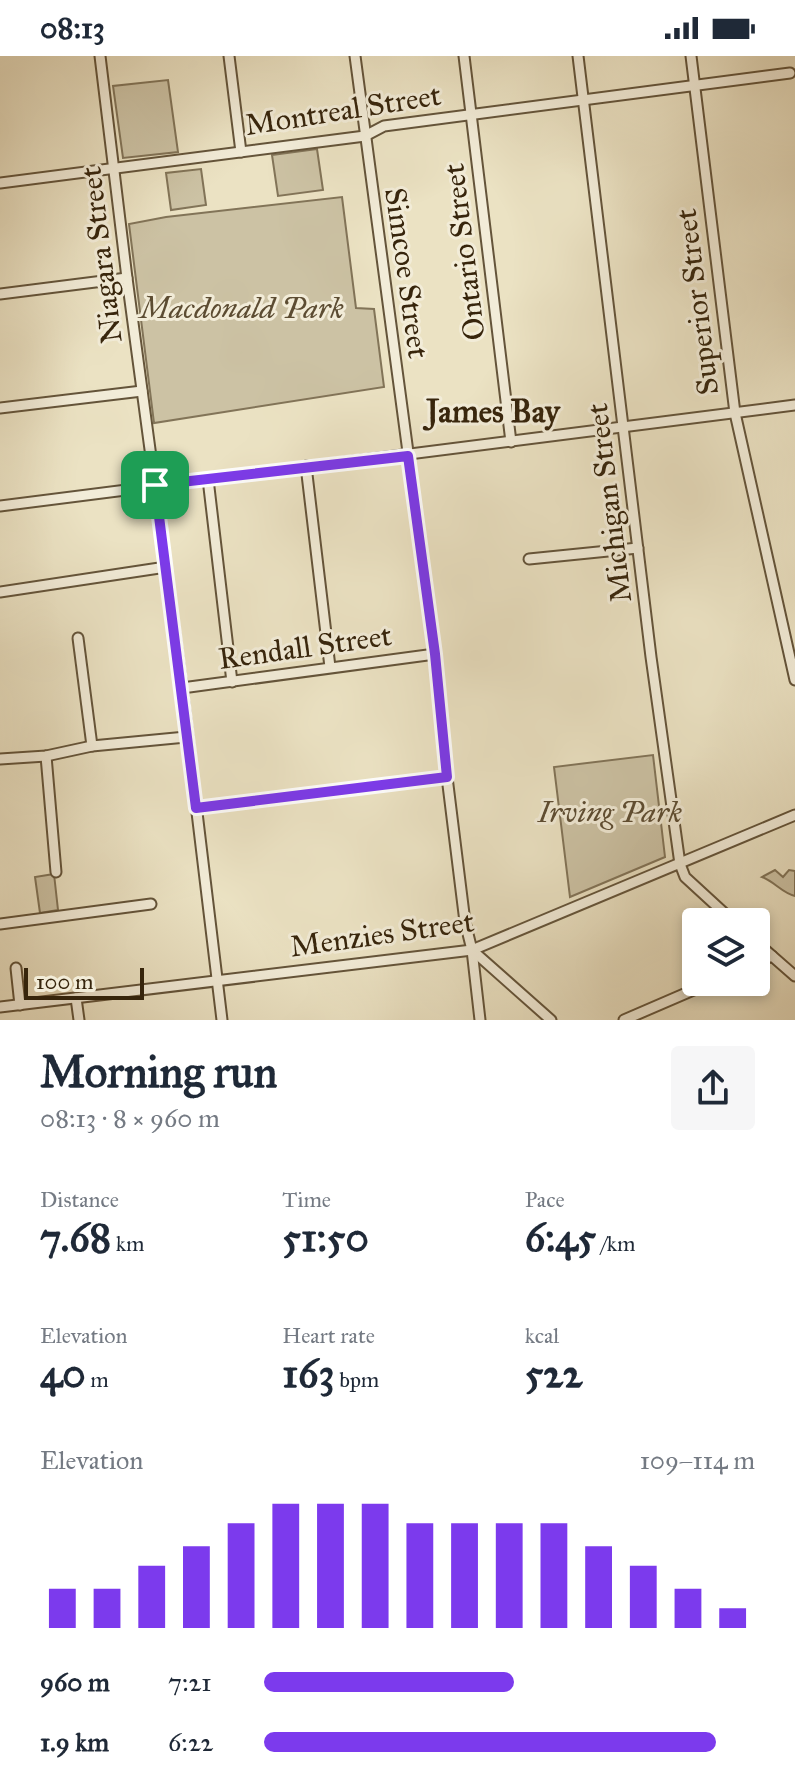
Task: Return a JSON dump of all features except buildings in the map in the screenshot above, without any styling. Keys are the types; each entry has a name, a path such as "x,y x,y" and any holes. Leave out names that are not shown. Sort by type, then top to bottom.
{"street":[{"name":"Niagara Street","path":"100,56 222,1020"},
{"path":"229,56 241,152"},
{"name":"Simcoe Street","path":"355,56 435,654 447,777 480,1020"},
{"name":"Ontario Street","path":"464,56 511,442"},
{"name":"Michigan Street","path":"578,56 680,864"},
{"name":"Superior Street","path":"691,56 735,413 795,680"},
{"name":"Montreal Street","path":"0,183 365,136 384,126 790,73"},
{"path":"0,294 127,278"},
{"path":"0,408 142,391"},
{"path":"0,506 795,405"},
{"path":"306,466 330,667"},
{"path":"208,479 232,682"},
{"path":"529,559 638,548"},
{"path":"0,592 166,567"},
{"path":"78,638 92,746"},
{"name":"Rendall Street","path":"182,688 435,654"},
{"path":"0,759 46,756 92,746 186,737"},
{"path":"46,756 56,872"},
{"path":"196,808 447,777"},
{"name":"Menzies Street","path":"0,1007 472,950 795,815"},
{"path":"680,864 685,877 719,908"},
{"path":"0,924 151,904"},
{"path":"472,950 551,1020"},
{"path":"772,956 795,976"},
{"path":"16,968 20,1005"},
{"path":"624,1020 682,995"},
{"path":"76,998 79,1020"}],"green space":[{"path":"168,80 178,152 123,158 113,86"},
{"path":"317,149 323,190 278,196 272,155"},
{"path":"201,169 206,205 171,210 166,173"},
{"name":"Macdonald Park","path":"342,197 356,308 374,309 384,387 154,423 129,224"},
{"name":"Irving Park","path":"653,755 665,857 570,897 554,767"},
{"path":"775,870 783,877 789,870 795,871 795,896 762,877"},
{"path":"54,874 58,910 40,913 35,877"}],"district":[{"name":"James Bay","path":"493,411"}],"route":[{"path":"408,456 435,654 447,777 196,808 155,485 408,456"}]}
